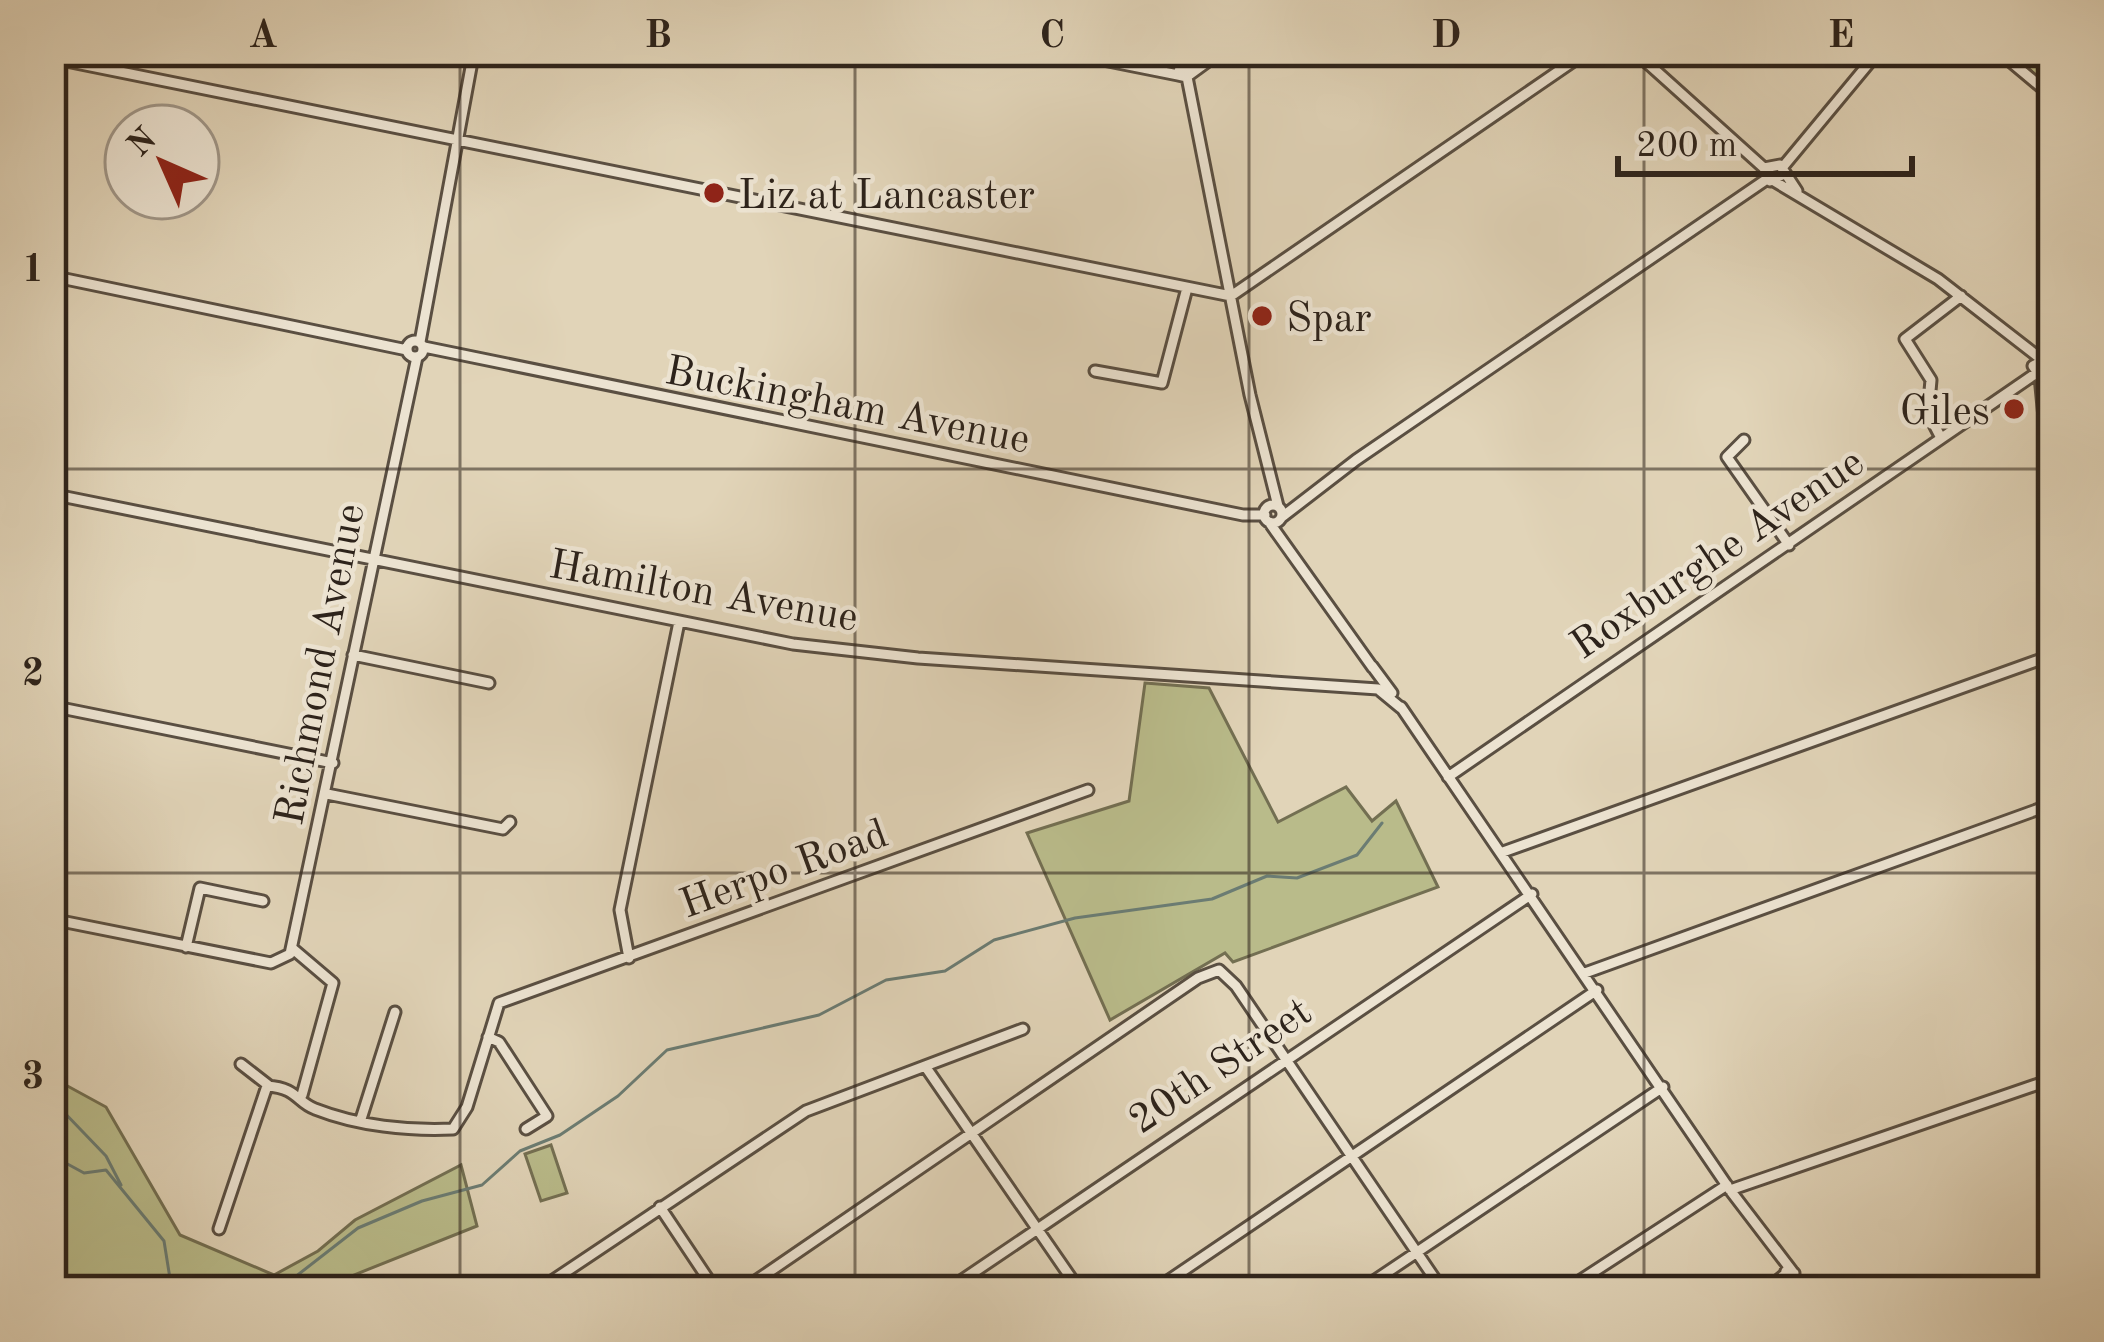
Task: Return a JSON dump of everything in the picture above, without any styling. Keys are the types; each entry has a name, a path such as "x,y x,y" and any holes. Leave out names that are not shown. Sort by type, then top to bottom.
{"street":[{"name":"Richmond Avenue","path":"290,953 327,794 474,51"},
{"path":"1058,51 1163,71 1182,69 1222,51"},
{"path":"51,58 1231,296 1588,51"},
{"path":"1634,51 1796,191 1961,296 2045,368 2053,511"},
{"path":"1273,513 1298,502 1772,171 1795,151 1879,51"},
{"path":"1998,51 2053,97"},
{"path":"1182,69 1273,513 1284,539 1801,1291"},
{"name":"Buckingham Avenue","path":"51,276 1240,514 1273,513"},
{"path":"1095,371 1162,382 1187,288"},
{"path":"1941,437 1928,413 1931,380 1905,339 1961,296"},
{"name":"Roxburghe Avenue","path":"1448,777 2045,368"},
{"path":"1744,440 1727,458 1789,545"},
{"name":"Hamilton Avenue","path":"51,494 680,622 883,655 1354,689 1382,686"},
{"path":"629,958 620,928 622,899 680,622"},
{"path":"353,655 489,683"},
{"path":"1503,852 2053,655"},
{"path":"51,706 333,763"},
{"name":"Herpo Road","path":"488,1037 500,1003 1088,790"},
{"path":"327,794 503,829 510,822"},
{"path":"1585,973 2053,804"},
{"path":"186,947 200,888 263,901"},
{"name":"20th Street","path":"946,1291 1532,894"},
{"path":"51,919 271,963 290,953 333,983 302,1095"},
{"path":"741,1291 1207,972 1224,971 1442,1291"},
{"path":"1153,1291 1598,990"},
{"path":"361,1119 395,1012"},
{"path":"537,1291 806,1111 1023,1029"},
{"path":"241,1064 268,1085 302,1095 313,1109 410,1133 453,1130 467,1107 488,1037 500,1042 546,1115 544,1122 526,1129"},
{"path":"925,1066 1080,1291"},
{"path":"1564,1291 1729,1188 2053,1079"},
{"path":"220,1229 268,1085"},
{"path":"1359,1291 1663,1087"},
{"path":"660,1207 716,1291"},
{"path":"1767,1291 1788,1276"}],"green space":[{"path":"2008,51 2053,51 2053,90"},
{"path":"1145,683 1209,688 1278,822 1346,787 1372,821 1396,801 1438,887 1233,962 1225,953 1110,1020 1027,833 1129,801"},
{"path":"51,1077 106,1107 180,1235 274,1275 318,1251 355,1220 461,1165 477,1226 354,1275 351,1291 51,1291"},
{"path":"551,1145 567,1193 541,1201 525,1154"}],"waterway":[{"path":"277,1291 358,1228 422,1201 482,1185 520,1151 560,1135 618,1096 667,1050 819,1015 886,980 945,971 994,940 1075,918 1212,899 1267,876 1297,878 1357,855 1382,823"},
{"path":"51,1083 63,1099 51,1116"},
{"path":"58,1106 106,1156 121,1185"},
{"path":"51,1155 84,1173 106,1170 164,1241 172,1291"}],"place":[{"name":"Liz at Lancaster","path":"714,193"},
{"name":"Spar","path":"1262,316"},
{"name":"Giles","path":"2014,409"}]}
